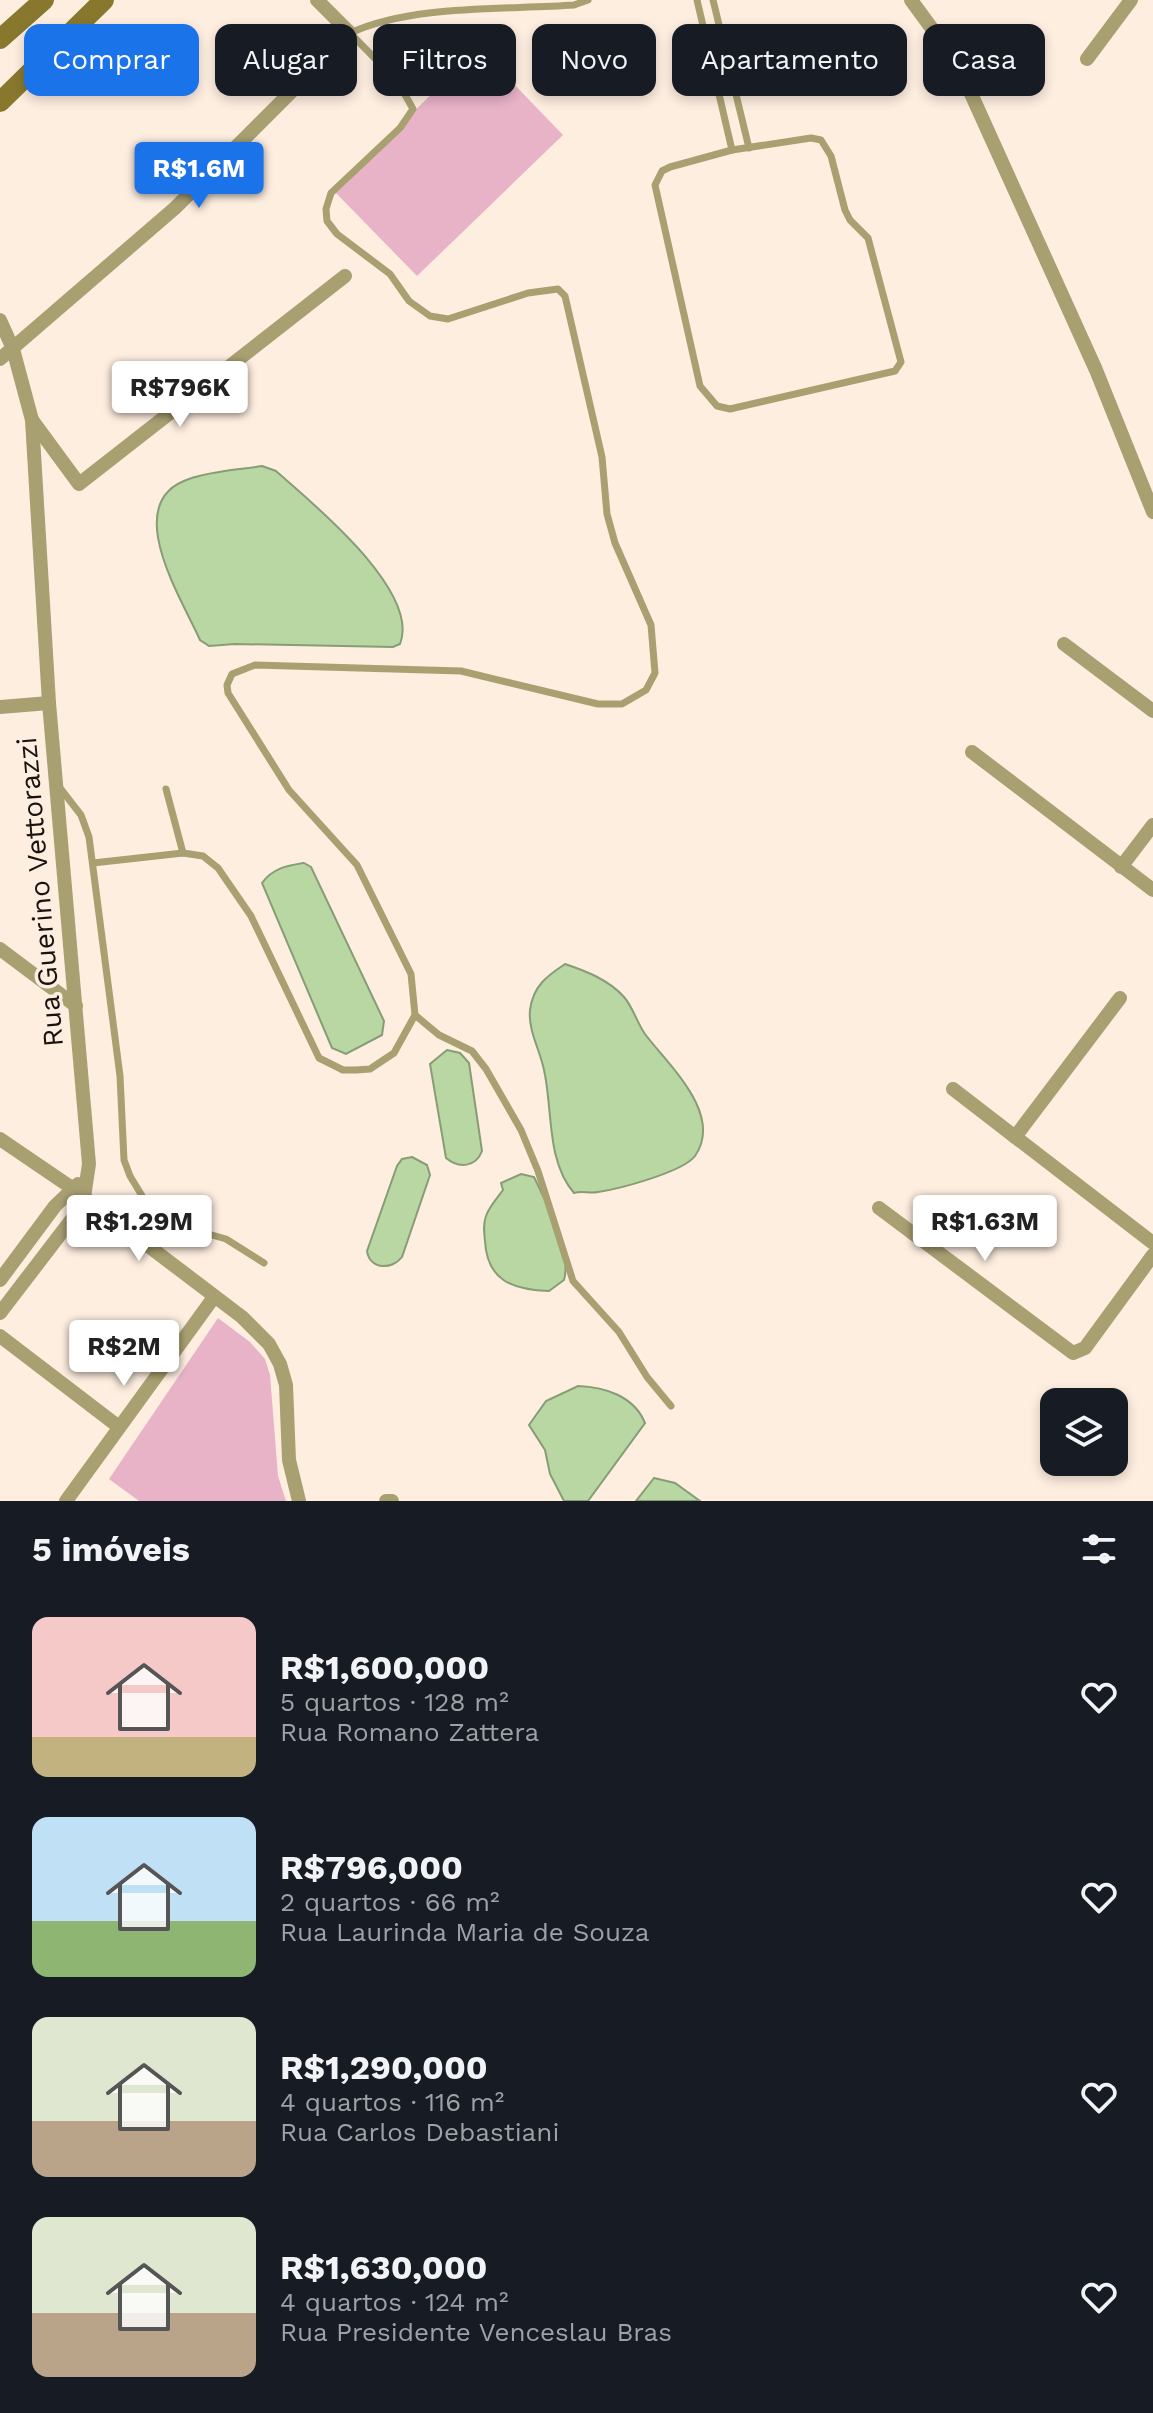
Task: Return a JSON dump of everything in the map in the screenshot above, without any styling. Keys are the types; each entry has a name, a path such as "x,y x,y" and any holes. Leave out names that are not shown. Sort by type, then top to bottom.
{"street":[{"path":"0,39 44,0"},
{"path":"0,102 104,0"},
{"path":"317,0 341,24"},
{"path":"911,0 944,45 968,87 1096,370 1153,512"},
{"path":"1087,59 1131,0"},
{"path":"0,359 175,208 287,96"},
{"path":"32,420 79,484 345,276"},
{"name":"Rua Guerino Vettorazzi","path":"0,320 13,349 32,420 49,703 89,1164 78,1192"},
{"path":"1064,644 1153,711"},
{"path":"0,707 49,703"},
{"path":"972,752 1153,890"},
{"path":"1121,867 1153,825"},
{"path":"0,949 76,1006"},
{"path":"1015,1137 1120,998"},
{"path":"953,1089 1153,1243"},
{"path":"0,1139 78,1192 242,1317 269,1344 280,1364 286,1385 289,1460 299,1501"},
{"path":"0,1280 55,1206 78,1192"},
{"path":"0,1313 72,1219 78,1192"},
{"path":"879,1208 1073,1353 1079,1352 1153,1255"},
{"path":"66,1501 214,1297"},
{"path":"0,1336 119,1427"}],"lane":[{"path":"463,0 466,10"},
{"path":"357,30 366,25 466,10 574,5 588,0"},
{"path":"697,0 732,150"},
{"path":"713,0 749,148"},
{"path":"93,863 183,853 203,856 218,868 251,916 319,1058 343,1070 370,1069 394,1053 415,1015 411,974 371,889 342,846 312,819 289,790 228,693 229,678 238,670 255,665 461,671 598,704 622,704 646,690 655,673 651,625 615,543 607,514 602,457 565,296 558,289 538,291 448,319 430,316 409,301 390,274 337,234 327,221 326,209 331,193 400,128 413,109 398,82 357,40"},
{"path":"811,138 825,143 845,210 850,220 868,238 900,354 901,362 895,371 730,409 717,406 703,394 655,185 662,171 670,167 749,148 811,138"},
{"path":"58,786 81,815 93,863 120,1076 124,1160 130,1176 161,1227 169,1233 212,1235 226,1239 264,1263"},
{"path":"166,789 183,853"},
{"path":"415,1015 439,1035 472,1051 486,1069 521,1130 538,1171 573,1281 619,1332 647,1377 671,1406"}],"shaded area":[{"path":"516,86 563,135 417,276 333,190 430,96 516,96"},
{"path":"262,466 276,471 314,504 379,574 395,599 402,623 400,644 393,647 209,646 200,640 162,553 157,529 159,508 169,491 189,479"},
{"path":"304,863 311,867 384,1021 382,1035 346,1054 332,1048 262,883 275,871"},
{"path":"565,964 604,981 624,997 645,1034 690,1091 703,1124 702,1140 695,1156 678,1168 650,1179 595,1192 574,1193 565,1180 555,1150 547,1085 532,1033 530,1010 538,988"},
{"path":"447,1050 460,1053 469,1063 482,1151 476,1160 467,1165 456,1164 446,1158 430,1064"},
{"path":"412,1157 427,1165 430,1175 402,1257 387,1266 377,1265 367,1251 397,1166 402,1159"},
{"path":"521,1174 534,1177 561,1242 566,1269 564,1280 549,1291 524,1288 504,1280 496,1274 487,1254 484,1228 487,1213 503,1190 501,1183"},
{"path":"218,1318 250,1342 265,1359 270,1375 278,1476 286,1501 139,1501 109,1479"},
{"path":"578,1386 598,1388 618,1395 634,1406 645,1423 588,1501 564,1501 550,1474 545,1450 529,1425 546,1401"},
{"path":"654,1478 675,1483 700,1501 636,1501"}]}
